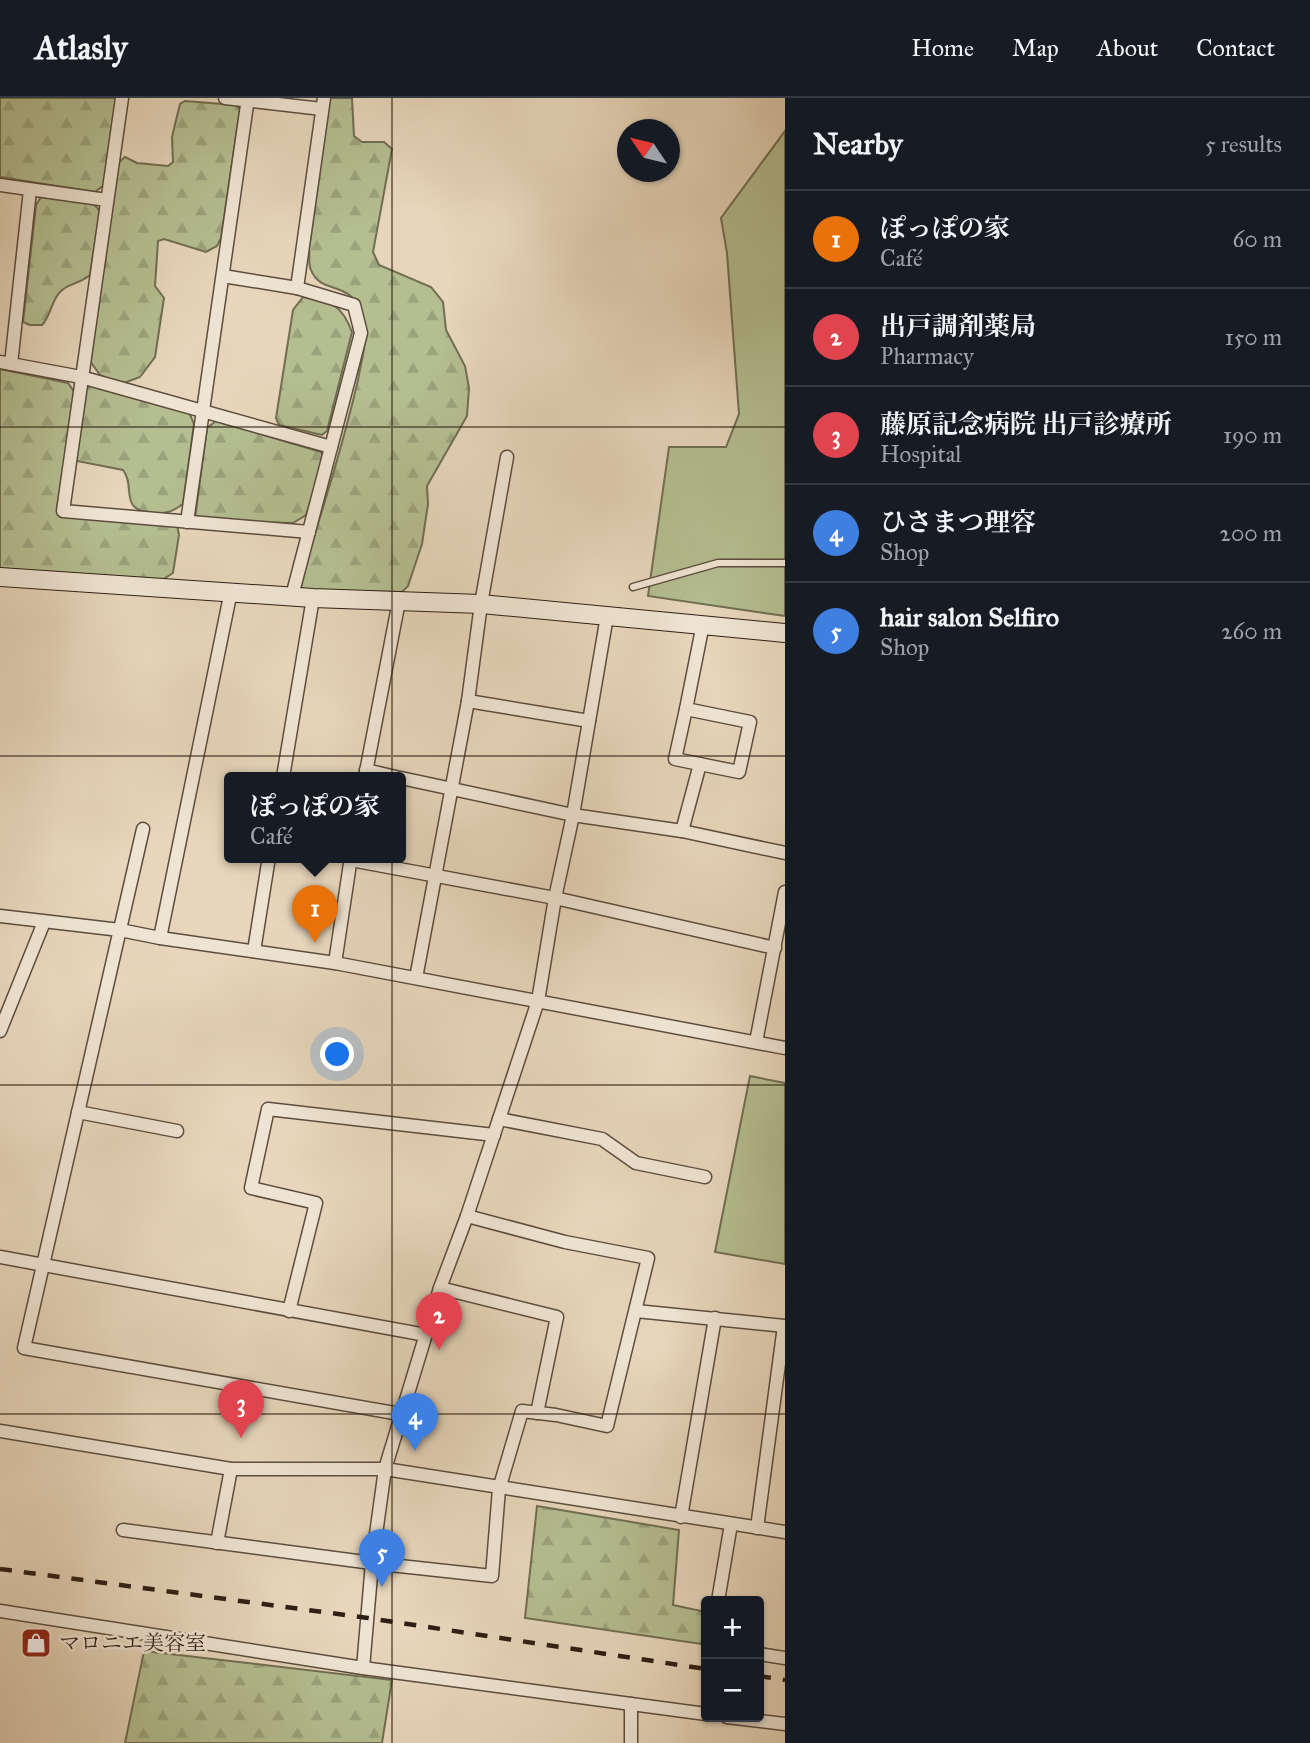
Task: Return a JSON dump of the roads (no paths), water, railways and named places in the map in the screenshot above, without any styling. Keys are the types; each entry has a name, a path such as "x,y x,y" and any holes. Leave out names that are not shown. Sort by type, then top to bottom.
{"street":[{"path":"122,98 63,512 309,532"},
{"path":"225,98 323,104 297,288"},
{"path":"187,522 248,99"},
{"path":"0,186 107,200"},
{"path":"30,190 5,363 81,377 331,447"},
{"path":"223,276 297,288 354,305 361,333 292,596"},
{"path":"416,978 468,701 481,604 507,457"},
{"path":"0,577 313,598 481,604 785,633"},
{"path":"160,938 231,591"},
{"path":"284,772 313,598"},
{"path":"365,772 399,601"},
{"path":"363,1668 372,1563 385,1469 440,1288 467,1216 538,1001 607,616"},
{"path":"686,709 750,722 739,772 676,759 686,709 703,624"},
{"path":"468,701 589,720"},
{"path":"682,831 700,764"},
{"path":"406,779 573,815 682,831 785,853"},
{"path":"143,829 24,1348 400,1414"},
{"path":"254,951 268,863"},
{"path":"335,963 350,863"},
{"path":"373,863 433,877 555,898 775,948"},
{"path":"756,1041 785,892"},
{"path":"0,916 120,930 335,963 785,1048"},
{"path":"0,1031 44,922"},
{"path":"289,1311 316,1203 251,1188 268,1109 494,1135"},
{"path":"78,1112 177,1130"},
{"path":"499,1119 602,1139 636,1163 705,1177"},
{"path":"123,1530 492,1576 499,1489 522,1412 607,1426 648,1258 565,1242 467,1216"},
{"path":"0,1257 426,1335"},
{"path":"440,1288 557,1317 537,1413"},
{"path":"636,1311 785,1326 757,1528"},
{"path":"681,1517 715,1318"},
{"path":"0,1431 231,1469 385,1469 785,1532"},
{"path":"217,1543 231,1469"},
{"path":"719,1596 732,1524"},
{"path":"0,1611 363,1668 701,1713"},
{"path":"764,1655 785,1658"},
{"path":"631,1704 631,1743"},
{"path":"764,1721 785,1724"}],"lane":[{"path":"633,587 718,563 785,563"}],"railway":[{"path":"0,1569 368,1618 701,1668"},
{"path":"764,1677 785,1680"}],"place":[{"name":"ぽっぽの家","path":"315,943"},
{"name":"出戸調剤薬局","path":"439,1350"},
{"name":"藤原記念病院 出戸診療所","path":"241,1438"},
{"name":"ひさまつ理容","path":"415,1451"},
{"name":"hair salon Selfiro","path":"382,1587"},
{"name":"マロニエ美容室","path":"36,1643"}]}
